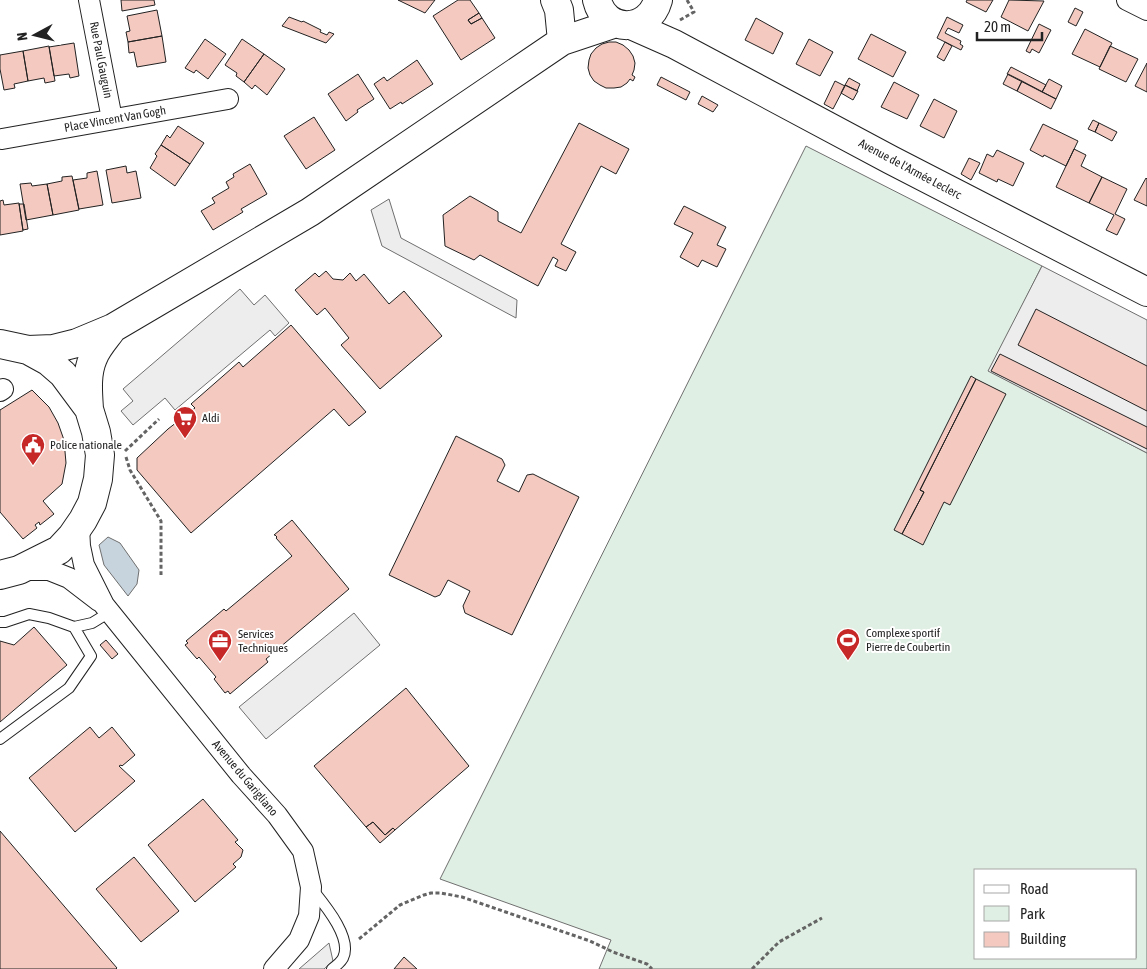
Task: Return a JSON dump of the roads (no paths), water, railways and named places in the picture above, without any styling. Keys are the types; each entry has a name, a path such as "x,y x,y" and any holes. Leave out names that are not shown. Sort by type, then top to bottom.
{"main road":[{"path":"556,0 559,10 562,41"},
{"name":"Avenue de l'Armée Leclerc","path":"568,0 608,12 674,44 1147,292"},
{"path":"0,344 28,350 53,349 77,343 113,328 310,212 562,41 608,12 638,24 650,16 656,5"},
{"path":"656,5 674,44"},
{"path":"10,572 59,550 79,526 92,503 98,479 100,455 89,409 88,385 92,359 113,328"},
{"path":"28,350 48,361 63,374 89,409"}],"street":[{"name":"Rue Paul Gauguin","path":"89,0 112,119"},
{"path":"1127,0 1147,10"},
{"name":"Place Vincent Van Gogh","path":"1,139 228,99"},
{"name":"Avenue du Garigliano","path":"79,526 80,546 84,565 107,609 241,775 277,815 302,852 310,887 309,916 299,940 274,969"},
{"name":"Avenue du Garigliano","path":"10,572 49,570 69,578 107,609"}],"lane":[{"path":"0,622 29,614 49,618 74,627 92,623 107,609"},
{"path":"0,739 70,688 90,656 74,627"},
{"path":"310,887 330,913 345,941 342,959 332,969"}],"place":[{"name":"Aldi","path":"185,439"},
{"name":"Police nationale","path":"33,466"},
{"name":"Complexe sportif Pierre de Coubertin","path":"848,661"},
{"name":"Services Techniques","path":"220,662"}]}
